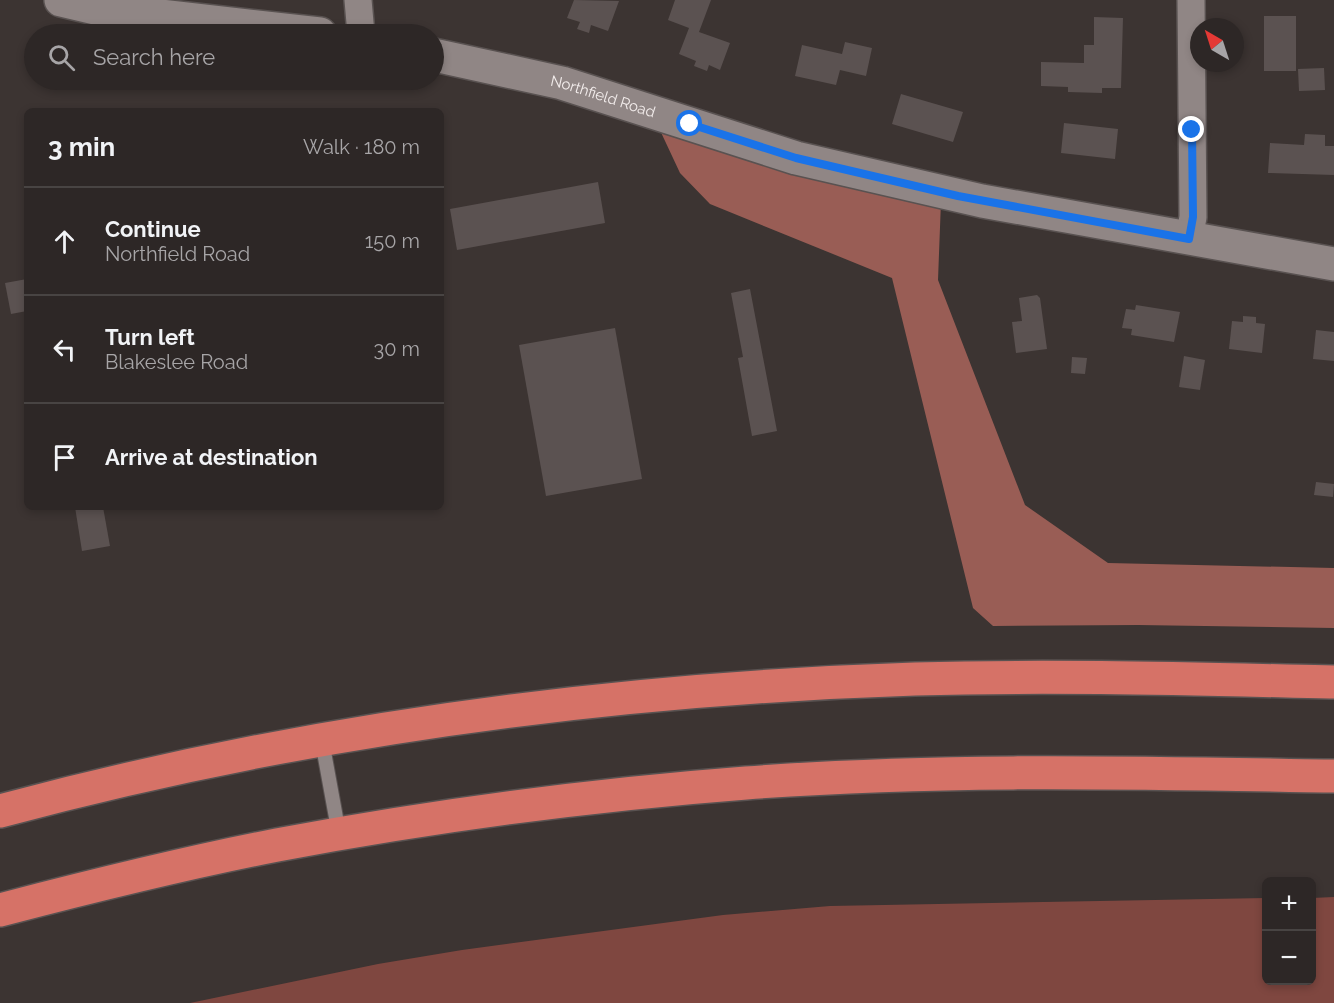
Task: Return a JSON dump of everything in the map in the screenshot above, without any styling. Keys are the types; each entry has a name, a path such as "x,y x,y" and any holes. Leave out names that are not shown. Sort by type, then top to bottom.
{"highway":[{"path":"0,811 135,778 322,741 534,709 655,695 814,684 1004,677 1334,682"},
{"path":"0,910 181,866 339,834 471,813 588,798 799,780 1016,772 1334,776"}],"street":[{"path":"61,0 99,9 232,24"},
{"path":"358,0 360,24"},
{"path":"1189,239 1193,217 1191,0"},
{"name":"Northfield Road","path":"444,57 562,83 796,158 982,201 1334,264"}],"lane":[{"path":"322,741 339,834"}],"shaded area":[{"path":"658,126 941,201 938,280 1025,505 1108,563 1334,568 1334,628 1138,625 993,626 973,608 892,278 710,204 680,173"},
{"path":"1334,897 1334,1003 190,1003 378,964 462,950 723,915 830,906 1262,898 1262,985 1316,985 1316,898"}],"building":[{"path":"574,0 619,1 608,31 591,25 589,33 577,29 580,22 567,18"},
{"path":"675,0 711,0 699,32 730,43 720,70 709,65 707,71 694,66 696,61 679,54 689,28 668,20"},
{"path":"1264,16 1296,16 1296,71 1264,71"},
{"path":"1094,17 1123,18 1121,88 1102,88 1102,93 1068,92 1068,87 1041,86 1041,62 1084,63 1084,45 1094,45"},
{"path":"845,42 872,48 866,76 840,70 836,85 795,76 802,45 842,54"},
{"path":"1324,68 1325,90 1299,91 1298,69"},
{"path":"901,94 963,112 953,142 892,124"},
{"path":"1064,123 1118,129 1115,159 1061,153"},
{"path":"1305,134 1325,135 1325,146 1334,146 1334,175 1268,173 1270,143 1304,145"},
{"path":"598,182 605,223 457,250 450,209"},
{"path":"24,280 24,312 11,314 5,283"},
{"path":"750,289 777,431 752,436 738,358 743,357 731,293"},
{"path":"1037,295 1040,298 1047,349 1016,353 1012,322 1022,321 1019,298"},
{"path":"1136,305 1180,312 1174,342 1131,335 1132,329 1122,328 1126,309 1135,310"},
{"path":"1243,316 1256,317 1256,323 1265,324 1262,353 1229,349 1232,321 1243,322"},
{"path":"615,328 642,479 546,496 519,345"},
{"path":"1316,330 1334,332 1334,361 1313,359"},
{"path":"1184,356 1205,360 1200,390 1179,387"},
{"path":"1072,357 1087,358 1085,374 1071,373"},
{"path":"1316,482 1334,484 1333,497 1314,495"},
{"path":"75,510 104,510 110,546 82,551"}],"route":[{"path":"690,124 796,158 958,196 1189,239 1193,217 1192,130"}]}
